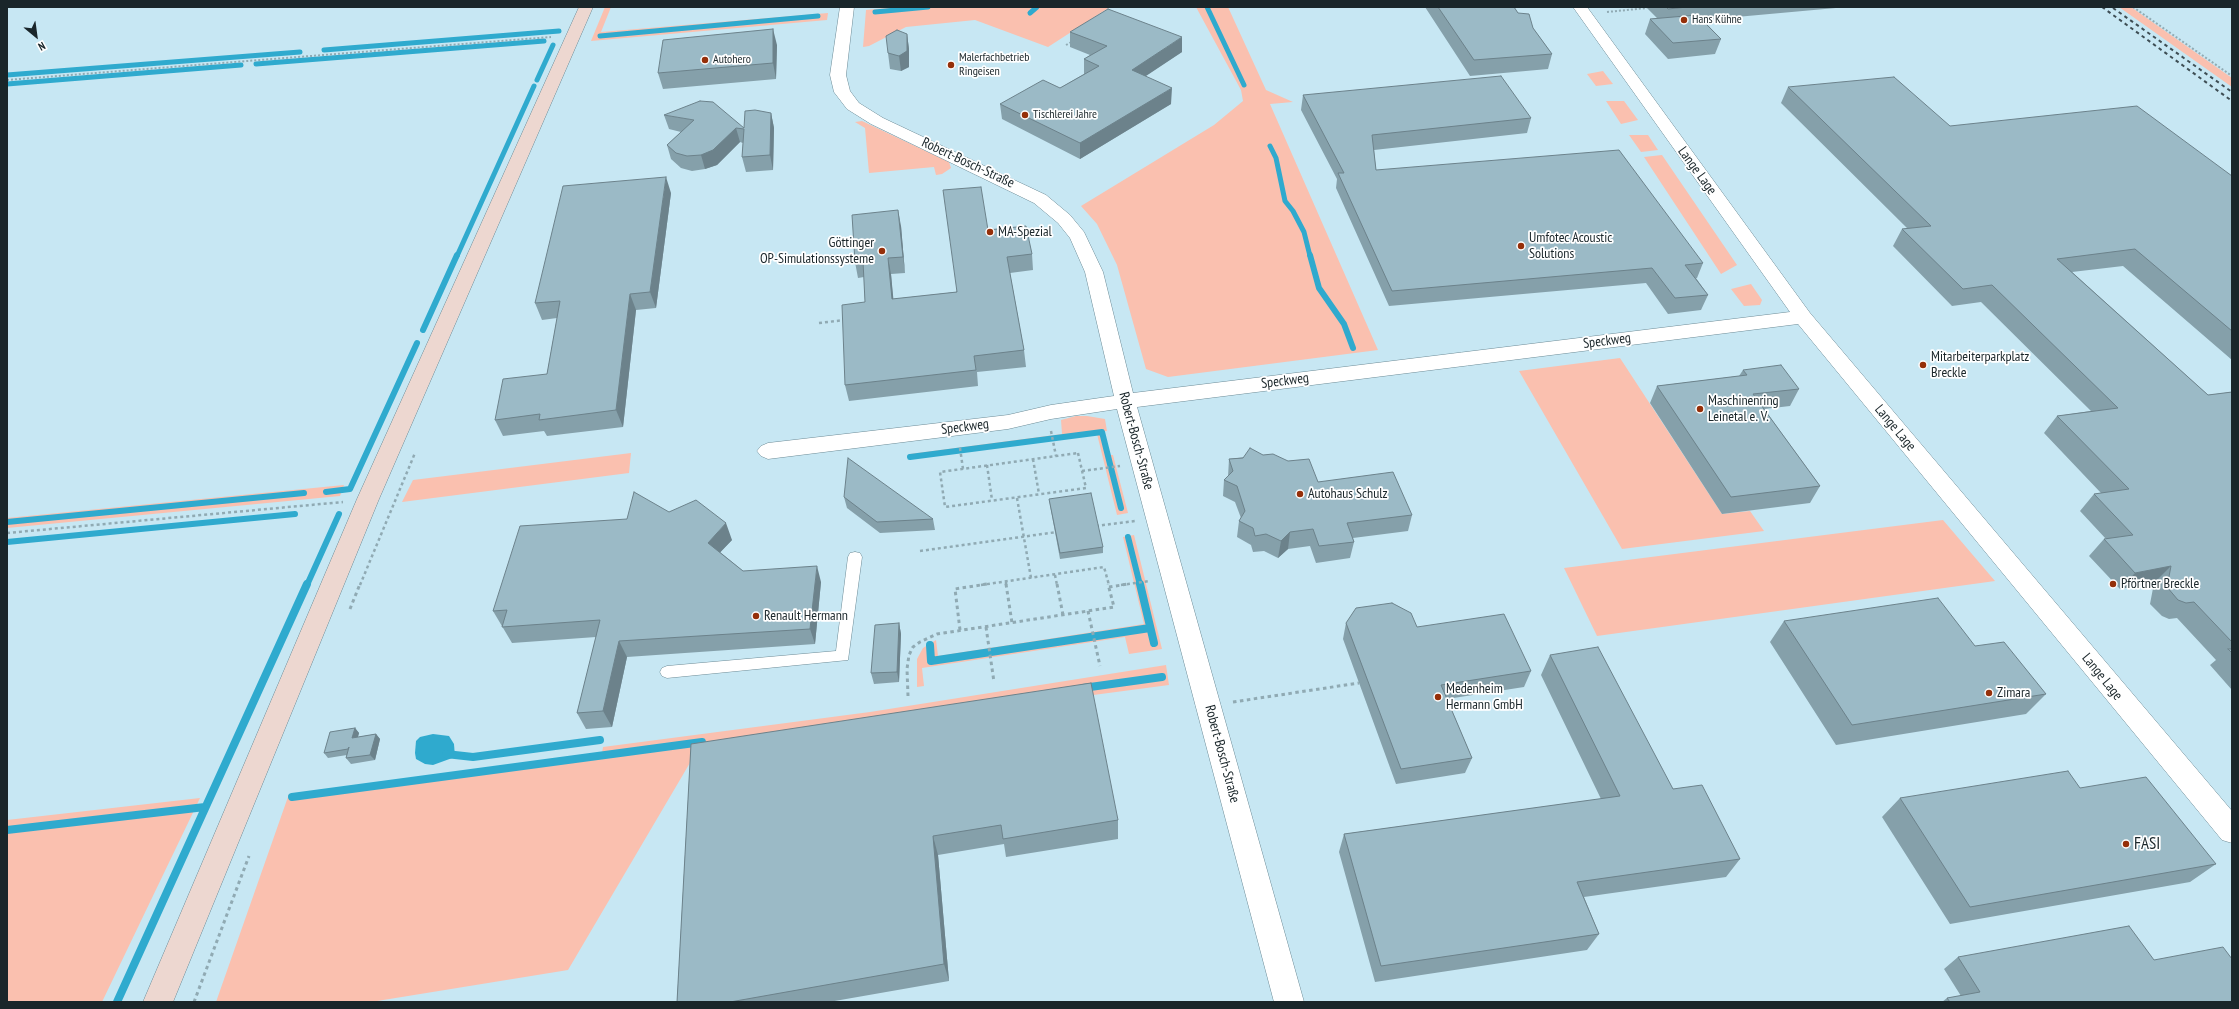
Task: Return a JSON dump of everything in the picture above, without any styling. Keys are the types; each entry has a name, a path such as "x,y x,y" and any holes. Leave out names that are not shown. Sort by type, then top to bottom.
{"main road":[{"path":"158,1002 368,499 586,7"}],"street":[{"name":"Robert-Bosch-Straße","path":"847,7 838,75 842,92 853,106 878,121 1022,189 1054,210 1078,236 1094,272 1125,401 1290,1002"},
{"name":"Lange Lage","path":"1582,10 1803,317 2232,832"},
{"name":"Speckweg","path":"768,451 1008,422 1051,412 1125,401 1803,317"}],"lane":[{"path":"667,672 842,656 855,557"}],"path":[{"path":"2133,7 2232,76"},
{"path":"1582,10 1647,8"},
{"path":"7,80 574,36"},
{"path":"1066,45 1078,38"},
{"path":"819,323 850,320"},
{"path":"1052,436 1056,456"},
{"path":"960,448 963,468"},
{"path":"348,612 415,452"},
{"path":"1078,453 1086,488 945,507 940,472 1056,456 1078,453"},
{"path":"1033,459 1039,494"},
{"path":"987,465 992,501"},
{"path":"1082,471 1116,466"},
{"path":"1017,498 1031,578"},
{"path":"7,534 368,499"},
{"path":"1094,526 1157,518"},
{"path":"920,551 1063,531"},
{"path":"908,696 907,669 909,655 913,647 928,637 960,630 1114,608 1104,567 955,589 960,630"},
{"path":"1055,575 1062,615"},
{"path":"1006,582 1012,623"},
{"path":"1109,587 1145,582"},
{"path":"1088,611 1100,666"},
{"path":"986,627 994,682"},
{"path":"1208,705 1359,682"},
{"path":"194,1002 250,854"}],"shaded area":[{"path":"605,7 611,7 601,32 828,13 827,20 591,41"},
{"path":"897,7 1110,7 1048,47 975,20 906,27 869,46 863,47 866,10"},
{"path":"1196,7 1228,7 1266,90 1293,102 1270,104 1378,350 1168,377 1146,369 1117,265 1097,224 1081,206 1214,125 1243,101 1241,90"},
{"path":"2119,7 2131,7 2232,78 2232,87"},
{"path":"1603,71 1613,84 1596,86 1587,74"},
{"path":"1606,101 1624,101 1638,120 1621,124"},
{"path":"862,121 949,162 951,168 942,174 936,175 934,167 869,173 865,128 855,122"},
{"path":"1629,135 1648,135 1658,150 1641,152"},
{"path":"1662,155 1737,265 1721,274 1644,157"},
{"path":"1751,284 1762,300 1760,305 1744,306 1731,289"},
{"path":"1620,358 1722,514 1750,511 1764,531 1622,549 1519,371"},
{"path":"1076,416 1105,419 1107,431 1101,432 1106,455 1113,455 1128,513 1117,515 1097,434 910,459 910,454 1062,434 1061,420"},
{"path":"631,453 629,473 402,502 413,480"},
{"path":"344,485 340,496 7,528 7,518"},
{"path":"1943,520 1995,581 1597,636 1564,568"},
{"path":"1134,535 1162,649 1129,654 1125,637 922,668 924,686 917,687 917,659 923,648 936,640 938,656 1144,624 1123,537"},
{"path":"1166,665 1169,685 942,715 694,756 568,970 371,1002 216,1002 289,794 602,753 603,747 870,712"},
{"path":"200,798 102,1002 7,1002 7,820"}],"water":[{"path":"433,734 449,736 454,744 455,757 433,765 425,764 416,759 416,741 420,737"}],"building":[{"path":"1438,7 1514,7 1518,13 1529,14 1533,28 1552,54 1474,60"},
{"path":"1666,7 1687,7 1668,9"},
{"path":"1108,9 1182,37 1132,70 1172,88 1080,143 1000,104 1043,80 1060,88 1099,66 1084,59 1107,46 1070,32"},
{"path":"1697,15 1721,39 1673,43 1650,19"},
{"path":"773,29 773,63 658,73 663,40"},
{"path":"897,30 907,34 907,51 899,56 888,53 886,36"},
{"path":"1501,76 1531,118 1372,135 1376,170 1619,150 1703,263 1685,265 1708,295 1675,298 1652,268 1392,291 1338,173 1344,173 1303,95"},
{"path":"1894,77 1950,126 2137,106 2232,176 2232,331 2135,249 2057,259 2208,395 2232,392 2232,642 2194,602 2186,603 2178,600 2167,587 2171,566 2135,573 2104,539 2133,535 2094,494 2129,489 2057,416 2118,408 1992,285 1963,289 1902,229 1931,226 1788,87"},
{"path":"700,101 713,102 744,128 745,111 755,110 771,113 770,155 742,157 744,129 736,128 713,150 701,155 687,156 676,153 667,145 694,120 664,115"},
{"path":"666,177 650,292 630,294 616,410 539,420 540,414 495,420 503,379 547,374 560,301 535,303 563,186"},
{"path":"981,187 988,230 1026,226 1032,254 1007,257 1024,350 974,356 976,370 845,385 842,305 865,302 863,261 855,262 852,215 898,210 903,257 888,258 892,299 957,292 943,190"},
{"path":"1781,365 1799,389 1753,394 1820,486 1731,497 1657,386 1747,375 1743,370"},
{"path":"1250,448 1263,455 1273,454 1288,461 1309,459 1318,482 1393,472 1412,515 1347,523 1354,542 1319,546 1313,529 1290,532 1281,541 1266,534 1255,536 1253,528 1239,521 1245,511 1237,486 1224,480 1233,471 1229,459 1243,458"},
{"path":"848,458 933,519 877,522 844,497"},
{"path":"634,492 669,512 696,500 726,523 708,543 743,571 817,566 810,629 619,641 603,711 577,713 600,620 502,627 507,610 493,611 520,526 627,519"},
{"path":"1091,493 1103,547 1060,553 1049,499"},
{"path":"1938,598 1975,646 2004,642 2046,694 1852,725 1784,621"},
{"path":"1392,603 1411,613 1417,627 1504,614 1531,671 1441,685 1472,758 1401,769 1346,623 1356,608"},
{"path":"899,623 897,672 871,673 875,625"},
{"path":"1598,647 1673,789 1702,785 1740,859 1577,882 1599,934 1381,966 1344,834 1620,796 1550,655"},
{"path":"1091,683 1118,820 1003,839 1001,825 933,836 944,964 730,1002 677,1002 691,744"},
{"path":"355,728 352,738 376,734 370,755 346,758 349,747 348,749 324,753 330,732"},
{"path":"2068,771 2080,788 2146,777 2216,864 1970,907 1900,798"},
{"path":"2129,926 2154,960 2223,947 2232,959 2232,1002 1950,1002 1947,998 1980,992 1958,957"}],"waterway":[{"path":"875,12 928,7"},
{"path":"1030,13 1037,7"},
{"path":"1207,7 1244,85"},
{"path":"600,36 818,16"},
{"path":"324,50 559,31"},
{"path":"256,64 544,41"},
{"path":"537,80 553,45"},
{"path":"7,75 300,52"},
{"path":"7,84 241,65"},
{"path":"457,256 534,86"},
{"path":"1270,146 1276,158 1285,201 1293,211 1304,232 1310,256"},
{"path":"423,330 457,255"},
{"path":"1310,255 1319,288 1344,324 1353,348"},
{"path":"326,492 350,489 417,343"},
{"path":"910,457 1102,432 1121,508"},
{"path":"7,522 304,493"},
{"path":"7,542 295,514"},
{"path":"307,585 339,514"},
{"path":"1128,537 1140,585"},
{"path":"117,1002 307,584"},
{"path":"1140,584 1154,643"},
{"path":"930,645 931,661 1150,628"},
{"path":"1083,688 1162,677"},
{"path":"446,754 473,757 600,740"},
{"path":"292,797 702,742"},
{"path":"7,830 205,807"}],"railway":[{"path":"2102,7 2232,101"},
{"path":"2113,8 2232,92"}],"place":[{"name":"Hans Kühne","path":"1684,20"},
{"name":"Autohero","path":"705,60"},
{"name":"Malerfachbetrieb Ringeisen","path":"951,65"},
{"name":"Tischlerei Jahre","path":"1025,115"},
{"name":"MA-Spezial","path":"990,232"},
{"name":"Umfotec Acoustic Solutions","path":"1521,246"},
{"name":"Göttinger OP-Simulationssysteme","path":"882,251"},
{"name":"Mitarbeiterparkplatz Breckle","path":"1923,365"},
{"name":"Maschinenring Leinetal e. V.","path":"1700,409"},
{"name":"Autohaus Schulz","path":"1300,494"},
{"name":"Pförtner Breckle","path":"2113,584"},
{"name":"Renault Hermann","path":"756,616"},
{"name":"Zimara","path":"1989,693"},
{"name":"Medenheim Hermann GmbH","path":"1438,697"},
{"name":"FASI","path":"2126,844"}]}
